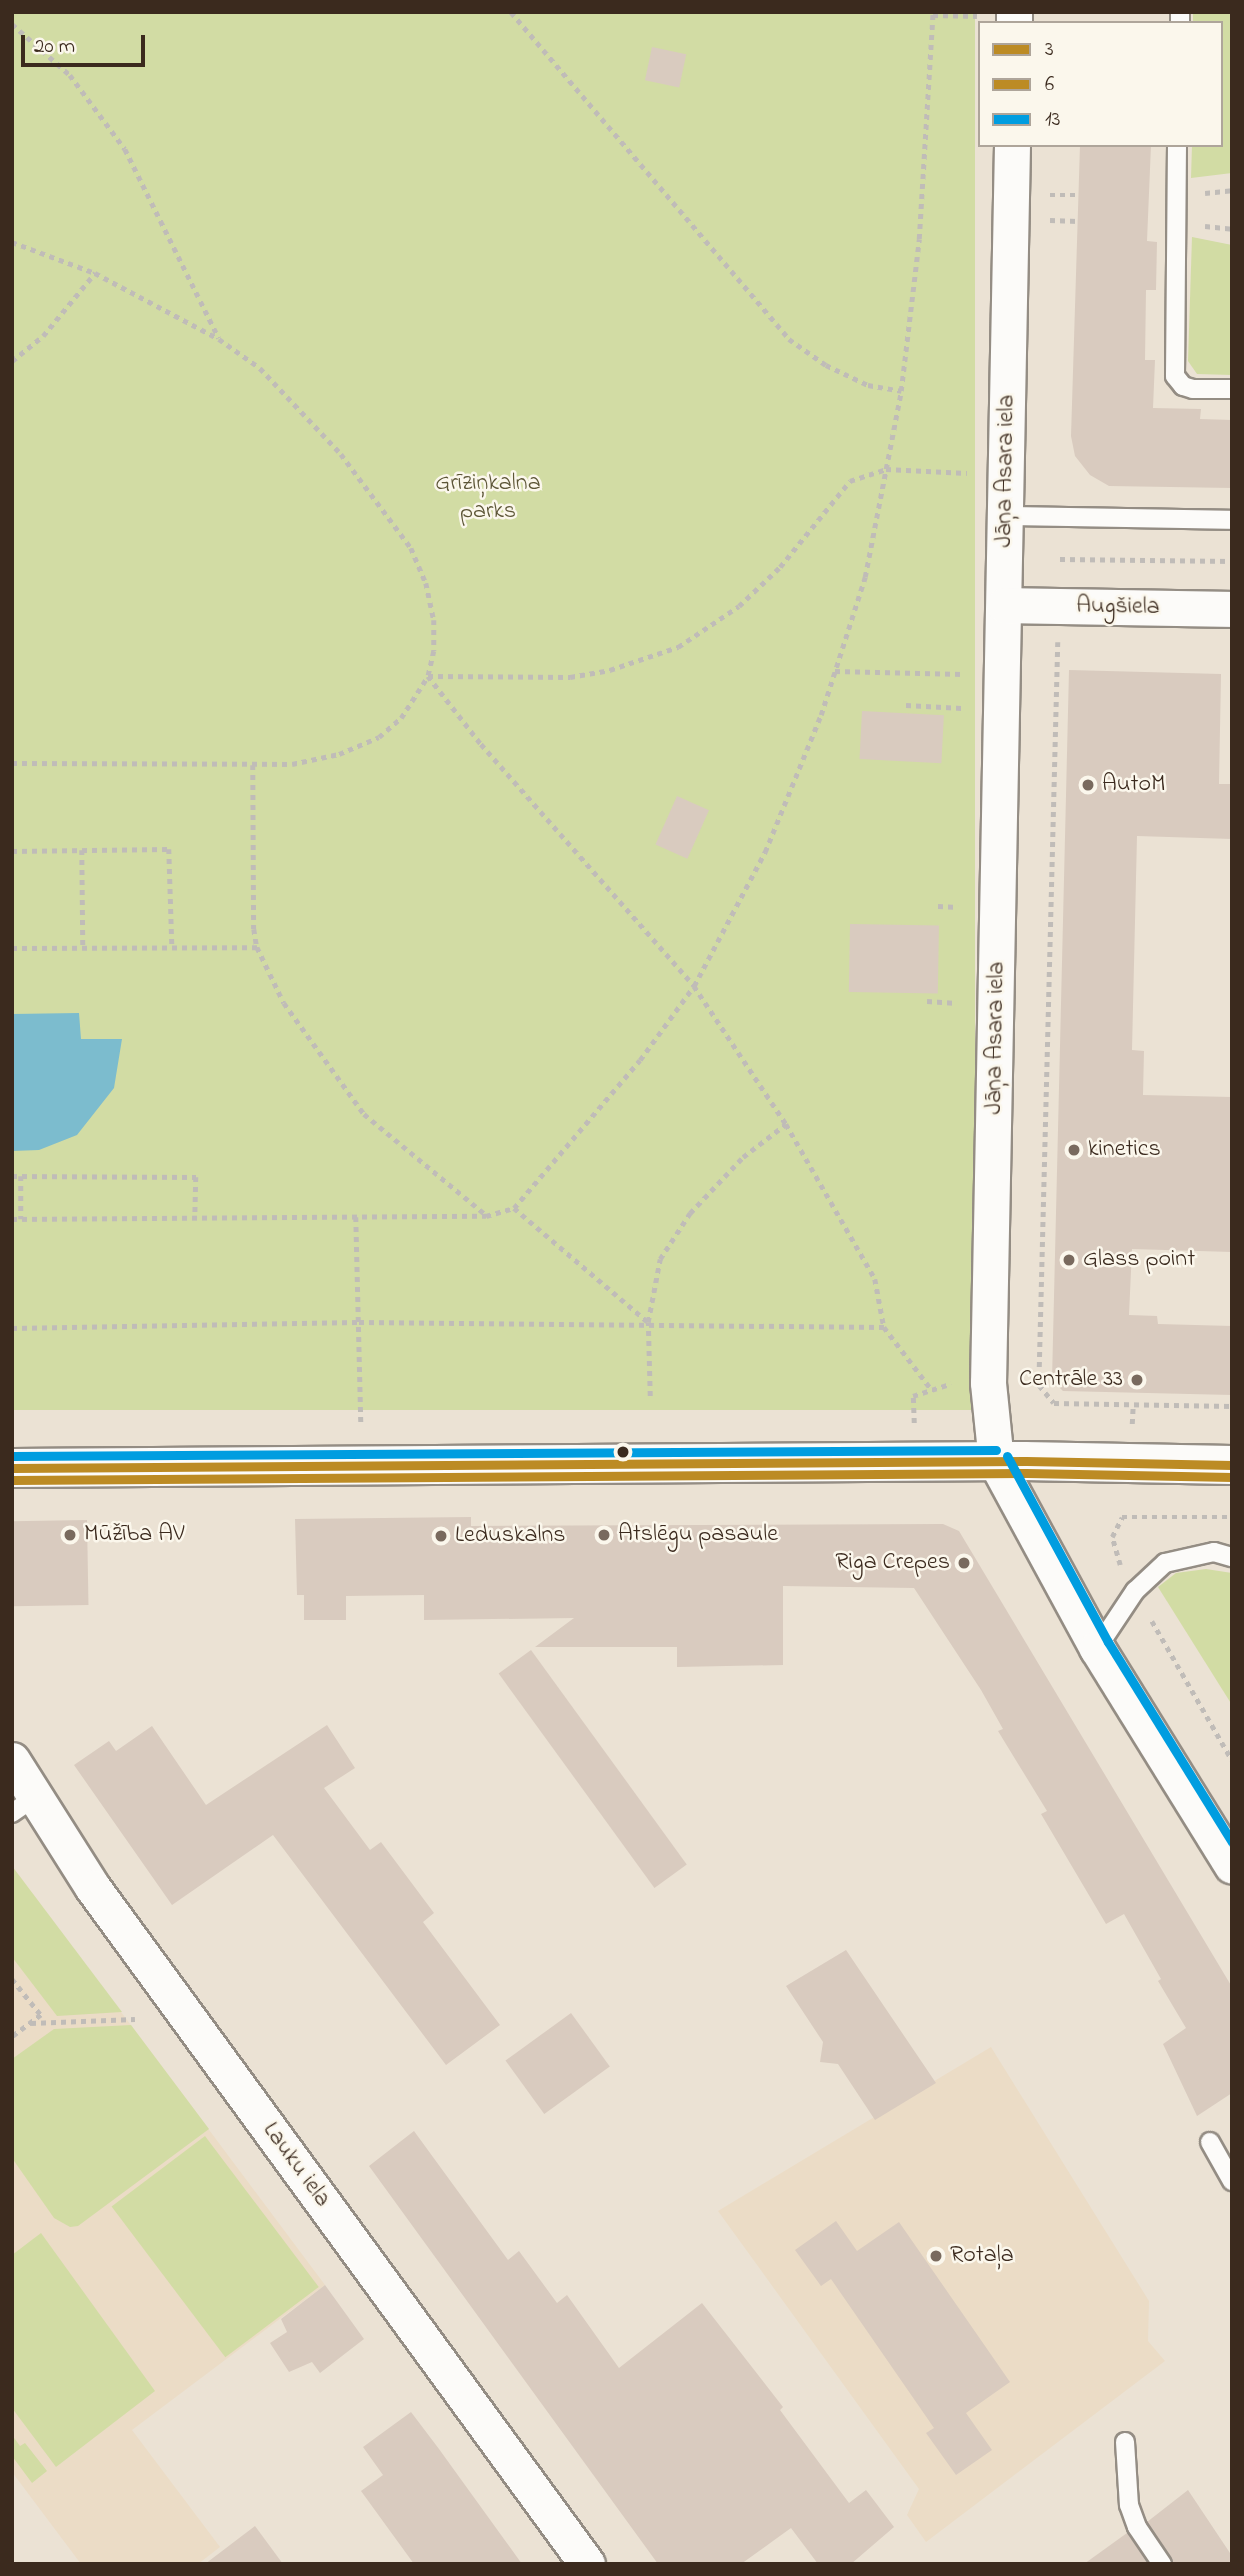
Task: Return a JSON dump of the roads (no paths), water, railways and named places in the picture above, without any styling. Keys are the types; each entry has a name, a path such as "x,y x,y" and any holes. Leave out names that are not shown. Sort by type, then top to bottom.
{"main road":[{"path":"12,1468 996,1462 1232,1465"}],"street":[{"name":"Jāņa Asara iela","path":"1012,147 988,1383 996,1462 1097,1648 1232,1865"},
{"name":"Augšiela","path":"1004,606 1232,609"},
{"name":"Lauku iela","path":"12,1760 25,1804 93,1888 587,2564"}],"lane":[{"path":"1177,147 1175,376 1183,386 1194,389 1232,389"},
{"path":"1006,516 1232,520"},
{"path":"1097,1648 1135,1591 1165,1563 1214,1552 1232,1557"},
{"path":"1210,2142 1232,2181"},
{"path":"1125,2442 1129,2505 1137,2527 1163,2564"}],"water":[{"path":"79,1013 81,1039 122,1039 114,1088 77,1135 39,1150 12,1151 12,1014"}],"place":[{"name":"AutoM","path":"1088,785"},
{"name":"kinetics","path":"1074,1150"},
{"name":"Glass point","path":"1069,1260"},
{"name":"Centrāle 33","path":"1137,1380"},
{"name":"Mūžība AV","path":"70,1535"},
{"name":"Atslēgu pasaule","path":"604,1535"},
{"name":"Leduskalns","path":"441,1536"},
{"name":"Riga Crepes","path":"964,1563"},
{"name":"Rotaļa","path":"936,2256"}],"park label":[{"name":"Grīziņkalna parks","path":"488,498"}]}
